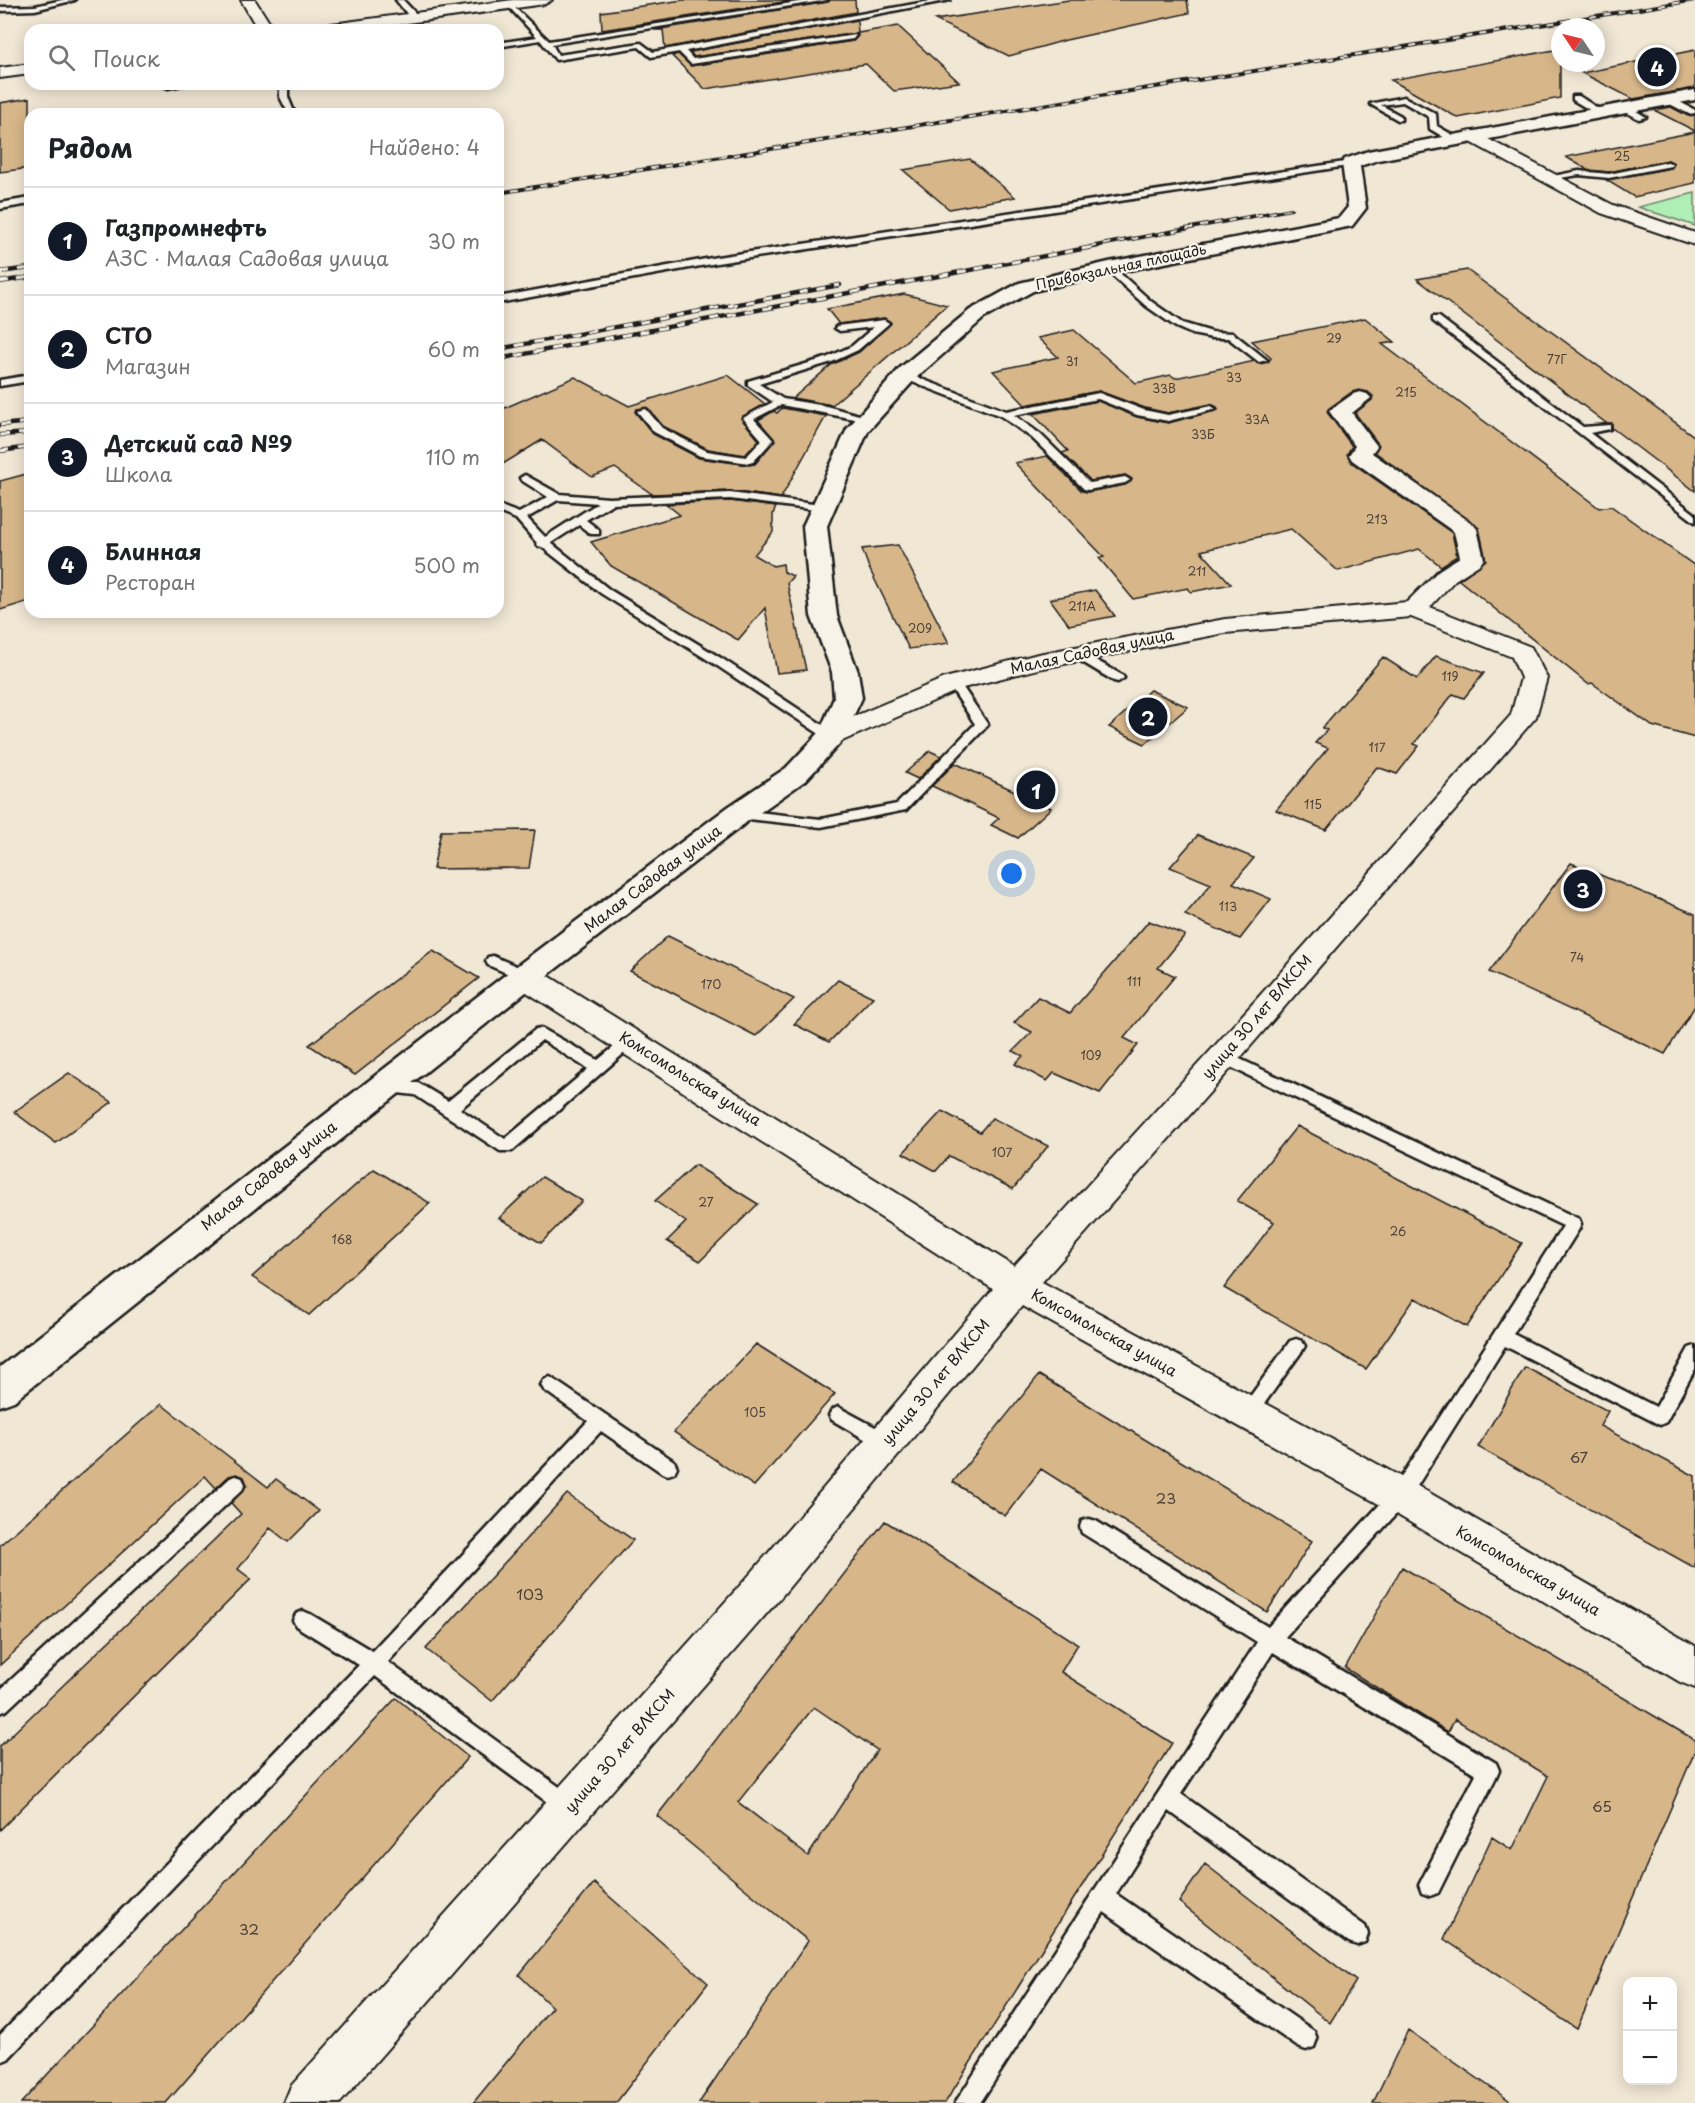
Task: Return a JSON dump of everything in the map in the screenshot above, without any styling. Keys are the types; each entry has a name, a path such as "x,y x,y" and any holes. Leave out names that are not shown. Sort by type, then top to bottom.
{"street":[{"path":"248,0 262,24"},
{"path":"370,24 545,0"},
{"path":"0,72 24,70"},
{"path":"1351,163 1374,155 1601,112 1633,113 1693,93"},
{"path":"1464,138 1607,209 1695,238"},
{"name":"Привокзальная площадь","path":"831,736 848,698 845,672 824,616 815,526 858,429 905,376 977,314 1026,287 1109,268 1345,222 1357,208 1351,163"},
{"path":"1360,398 1340,411 1366,446 1360,455 1465,529 1472,559 1447,575 1414,609"},
{"name":"Малая Садовая улица","path":"0,1389 525,976 738,814 796,774 831,736 954,683 1078,654 1225,626 1414,609 1522,652"},
{"name":"улица 30 лет ВЛКСМ","path":"308,2103 767,1584 1017,1286 1523,717 1534,678 1522,652"},
{"name":"Комсомольская улица","path":"525,976 1017,1286 1400,1496 1695,1668"}],"lane":[{"path":"0,9 35,8 72,0"},
{"path":"399,0 415,18"},
{"path":"504,44 544,41 825,0"},
{"path":"510,5 544,41 556,58 641,45 651,55 947,0"},
{"path":"681,50 691,62 853,38"},
{"path":"284,90 284,97 290,108"},
{"path":"1576,98 1601,112"},
{"path":"1398,118 1374,104 1404,99 1433,116 1433,126 1464,138"},
{"path":"504,299 717,260 1010,217 1351,163"},
{"path":"1547,178 1579,173 1609,176 1668,164"},
{"path":"0,206 24,202"},
{"path":"1109,268 1164,317 1213,337 1230,335 1262,360"},
{"path":"1436,319 1695,519"},
{"path":"840,328 884,323 855,348 829,360 751,383 780,402 826,409 866,420"},
{"path":"905,376 1005,414 1036,436 1088,487 1125,480"},
{"path":"0,383 24,379"},
{"path":"1005,414 1099,396 1141,413 1168,418 1211,410"},
{"path":"642,411 658,430 704,454 749,460 768,440 748,418 780,402"},
{"path":"1580,431 1606,427"},
{"path":"525,478 556,497 609,501 730,496 824,508"},
{"path":"520,517 556,497"},
{"path":"542,544 609,501"},
{"path":"504,510 520,517 542,544 584,578 737,672 831,736"},
{"path":"579,520 595,532"},
{"path":"1078,654 1118,678"},
{"path":"738,814 821,823 901,807 982,725 954,683"},
{"path":"493,961 525,976"},
{"path":"449,1109 541,1033 599,1068"},
{"path":"382,1087 418,1089 506,1147 631,1041"},
{"path":"974,2100 1102,1897 1270,1639 1400,1496 1573,1224 1223,1057"},
{"path":"1503,1337 1660,1417 1695,1353"},
{"path":"1248,1413 1296,1346"},
{"path":"550,1385 668,1467"},
{"path":"838,1415 886,1442"},
{"path":"0,2052 374,1663 600,1420"},
{"path":"0,1703 236,1484"},
{"path":"1089,1527 1489,1770 1430,1885"},
{"path":"303,1620 374,1663 571,1808"},
{"path":"1167,1797 1357,1934"},
{"path":"1102,1897 1306,2039"}],"green space":[{"path":"1695,193 1695,226 1638,207"}],"building":[{"path":"683,0 796,0 602,30 601,12"},
{"path":"830,0 855,0 856,12 665,48 663,30 654,30 828,2"},
{"path":"1069,0 1187,0 1189,13 1066,40 1009,56 935,20"},
{"path":"857,20 858,33 898,26 959,82 894,91 866,64 705,89 672,56 678,54 691,66 853,41 858,36 857,33 694,57 690,52"},
{"path":"1695,50 1695,88 1633,99 1582,73 1605,72 1605,68"},
{"path":"1551,51 1551,72 1560,72 1560,98 1458,118 1391,80"},
{"path":"30,98 30,108 24,108 24,169 0,172 0,103"},
{"path":"1671,107 1688,116 1695,115 1695,131 1654,110"},
{"path":"1695,132 1695,183 1634,197 1606,180 1671,168 1674,163 1668,160 1609,172 1588,170 1566,157"},
{"path":"970,159 1015,197 949,209 903,170"},
{"path":"1467,270 1695,437 1695,491 1612,428 1612,423 1606,423 1417,279"},
{"path":"904,294 947,305 832,405 793,398 831,365 859,352 891,323 884,318 839,324 827,309"},
{"path":"1365,318 1395,342 1382,344 1599,508 1611,506 1695,566 1695,738 1652,726 1592,683 1588,684 1459,580 1486,560 1479,528 1375,452 1379,445 1355,413 1372,400 1373,396 1368,392 1359,390 1352,392 1327,412 1352,446 1347,454 1351,462 1452,533 1457,556 1441,566 1419,549 1338,571 1291,529 1201,551 1231,584 1191,592 1188,588 1133,599 1099,558 1104,557 1015,463 1047,456 1082,491 1087,492 1125,485 1132,479 1125,475 1091,481 1062,453 1068,451 1033,414 1098,401 1137,417 1168,423 1218,410 1211,404 1168,413 1145,408 1099,391 1025,405 993,371 1058,357 1038,338 1074,330 1136,383 1171,375 1175,378 1255,361 1260,364 1268,362 1271,358 1252,341"},
{"path":"728,375 765,404 741,418 759,440 745,455 708,449 663,426 648,408 637,409 635,412 653,434 699,458 749,465 755,464 775,440 758,420 774,411 777,413 782,408 826,416 781,498 730,491 652,494 615,468 592,477 542,440 504,463 504,408 575,377 629,406"},
{"path":"24,475 24,603 0,610 0,481"},
{"path":"730,501 776,507 773,514 773,532 754,555 773,566 783,564 784,572 793,576 787,583 806,670 777,673 765,608 738,640 611,566 591,542 680,515 666,504"},
{"path":"898,545 949,643 909,649 862,549"},
{"path":"1095,590 1115,616 1069,625 1050,599"},
{"path":"1436,656 1484,673 1464,698 1453,694 1414,744 1419,746 1397,774 1377,767 1326,830 1276,810 1328,748 1315,743 1327,730 1322,728 1383,657 1417,679"},
{"path":"1150,690 1188,707 1145,744 1109,727"},
{"path":"930,751 941,756 918,779 905,773"},
{"path":"955,763 1051,808 1018,838 991,825 999,818 932,786"},
{"path":"535,830 529,868 433,869 441,831"},
{"path":"1198,835 1254,858 1233,883 1271,899 1240,939 1185,915 1211,884 1170,867"},
{"path":"1571,863 1695,914 1695,1006 1665,1054 1489,972"},
{"path":"1149,921 1185,935 1158,968 1175,976 1124,1038 1138,1045 1100,1093 1054,1073 1047,1081 1015,1064 1023,1056 1013,1051 1032,1032 1014,1023 1038,997 1070,1013"},
{"path":"668,936 794,999 756,1036 630,971"},
{"path":"433,951 479,978 355,1075 309,1045"},
{"path":"838,980 873,997 829,1042 794,1024"},
{"path":"69,1073 112,1102 56,1143 14,1112"},
{"path":"942,1111 980,1132 992,1118 1048,1146 1013,1189 949,1156 936,1171 903,1153"},
{"path":"1297,1126 1522,1243 1467,1327 1415,1298 1366,1369 1224,1288 1274,1222 1237,1201"},
{"path":"695,1165 758,1204 700,1261 667,1241 686,1222 655,1201"},
{"path":"374,1169 430,1203 309,1315 252,1277"},
{"path":"542,1177 582,1201 541,1243 499,1218"},
{"path":"756,1344 835,1394 754,1486 674,1432"},
{"path":"1525,1367 1608,1411 1600,1426 1695,1476 1695,1568 1478,1447"},
{"path":"1039,1375 1312,1541 1267,1612 1041,1469 1005,1516 953,1482"},
{"path":"161,1404 268,1487 276,1479 319,1511 288,1542 270,1528 238,1569 251,1579 0,1830 0,1746 241,1514 231,1503 247,1485 244,1477 237,1474 229,1476 216,1488 205,1476 0,1665 0,1545"},
{"path":"567,1494 633,1540 492,1701 426,1649"},
{"path":"885,1521 1078,1644 1061,1672 1172,1743 945,2103 699,2103 808,1941 657,1816","holes":["814,1707 877,1750 808,1856 738,1802"]},
{"path":"1402,1567 1695,1740 1695,1751 1577,2029 1444,1939 1492,1837 1512,1850 1548,1776 1455,1719 1448,1732 1345,1668"},
{"path":"396,1698 468,1757 166,2103 21,2103"},
{"path":"1205,1864 1356,1981 1330,2023 1179,1902"},
{"path":"594,1883 708,1983 616,2103 473,2103 552,2007 519,1975"},
{"path":"1408,2030 1513,2103 1373,2103"}],"railway":[{"path":"504,192 1695,0"},
{"path":"1090,247 1291,209"},
{"path":"504,358 1098,246"},
{"path":"0,272 24,269"},
{"path":"0,282 24,278"},
{"path":"504,348 840,285"},
{"path":"0,425 24,423"},
{"path":"0,435 24,433"},
{"path":"0,451 24,448"}],"place":[{"name":"Блинная","path":"1657,67"},
{"name":"СТО","path":"1148,717"},
{"name":"Газпромнефть","path":"1036,790"},
{"name":"Детский сад №9","path":"1583,889"}]}
